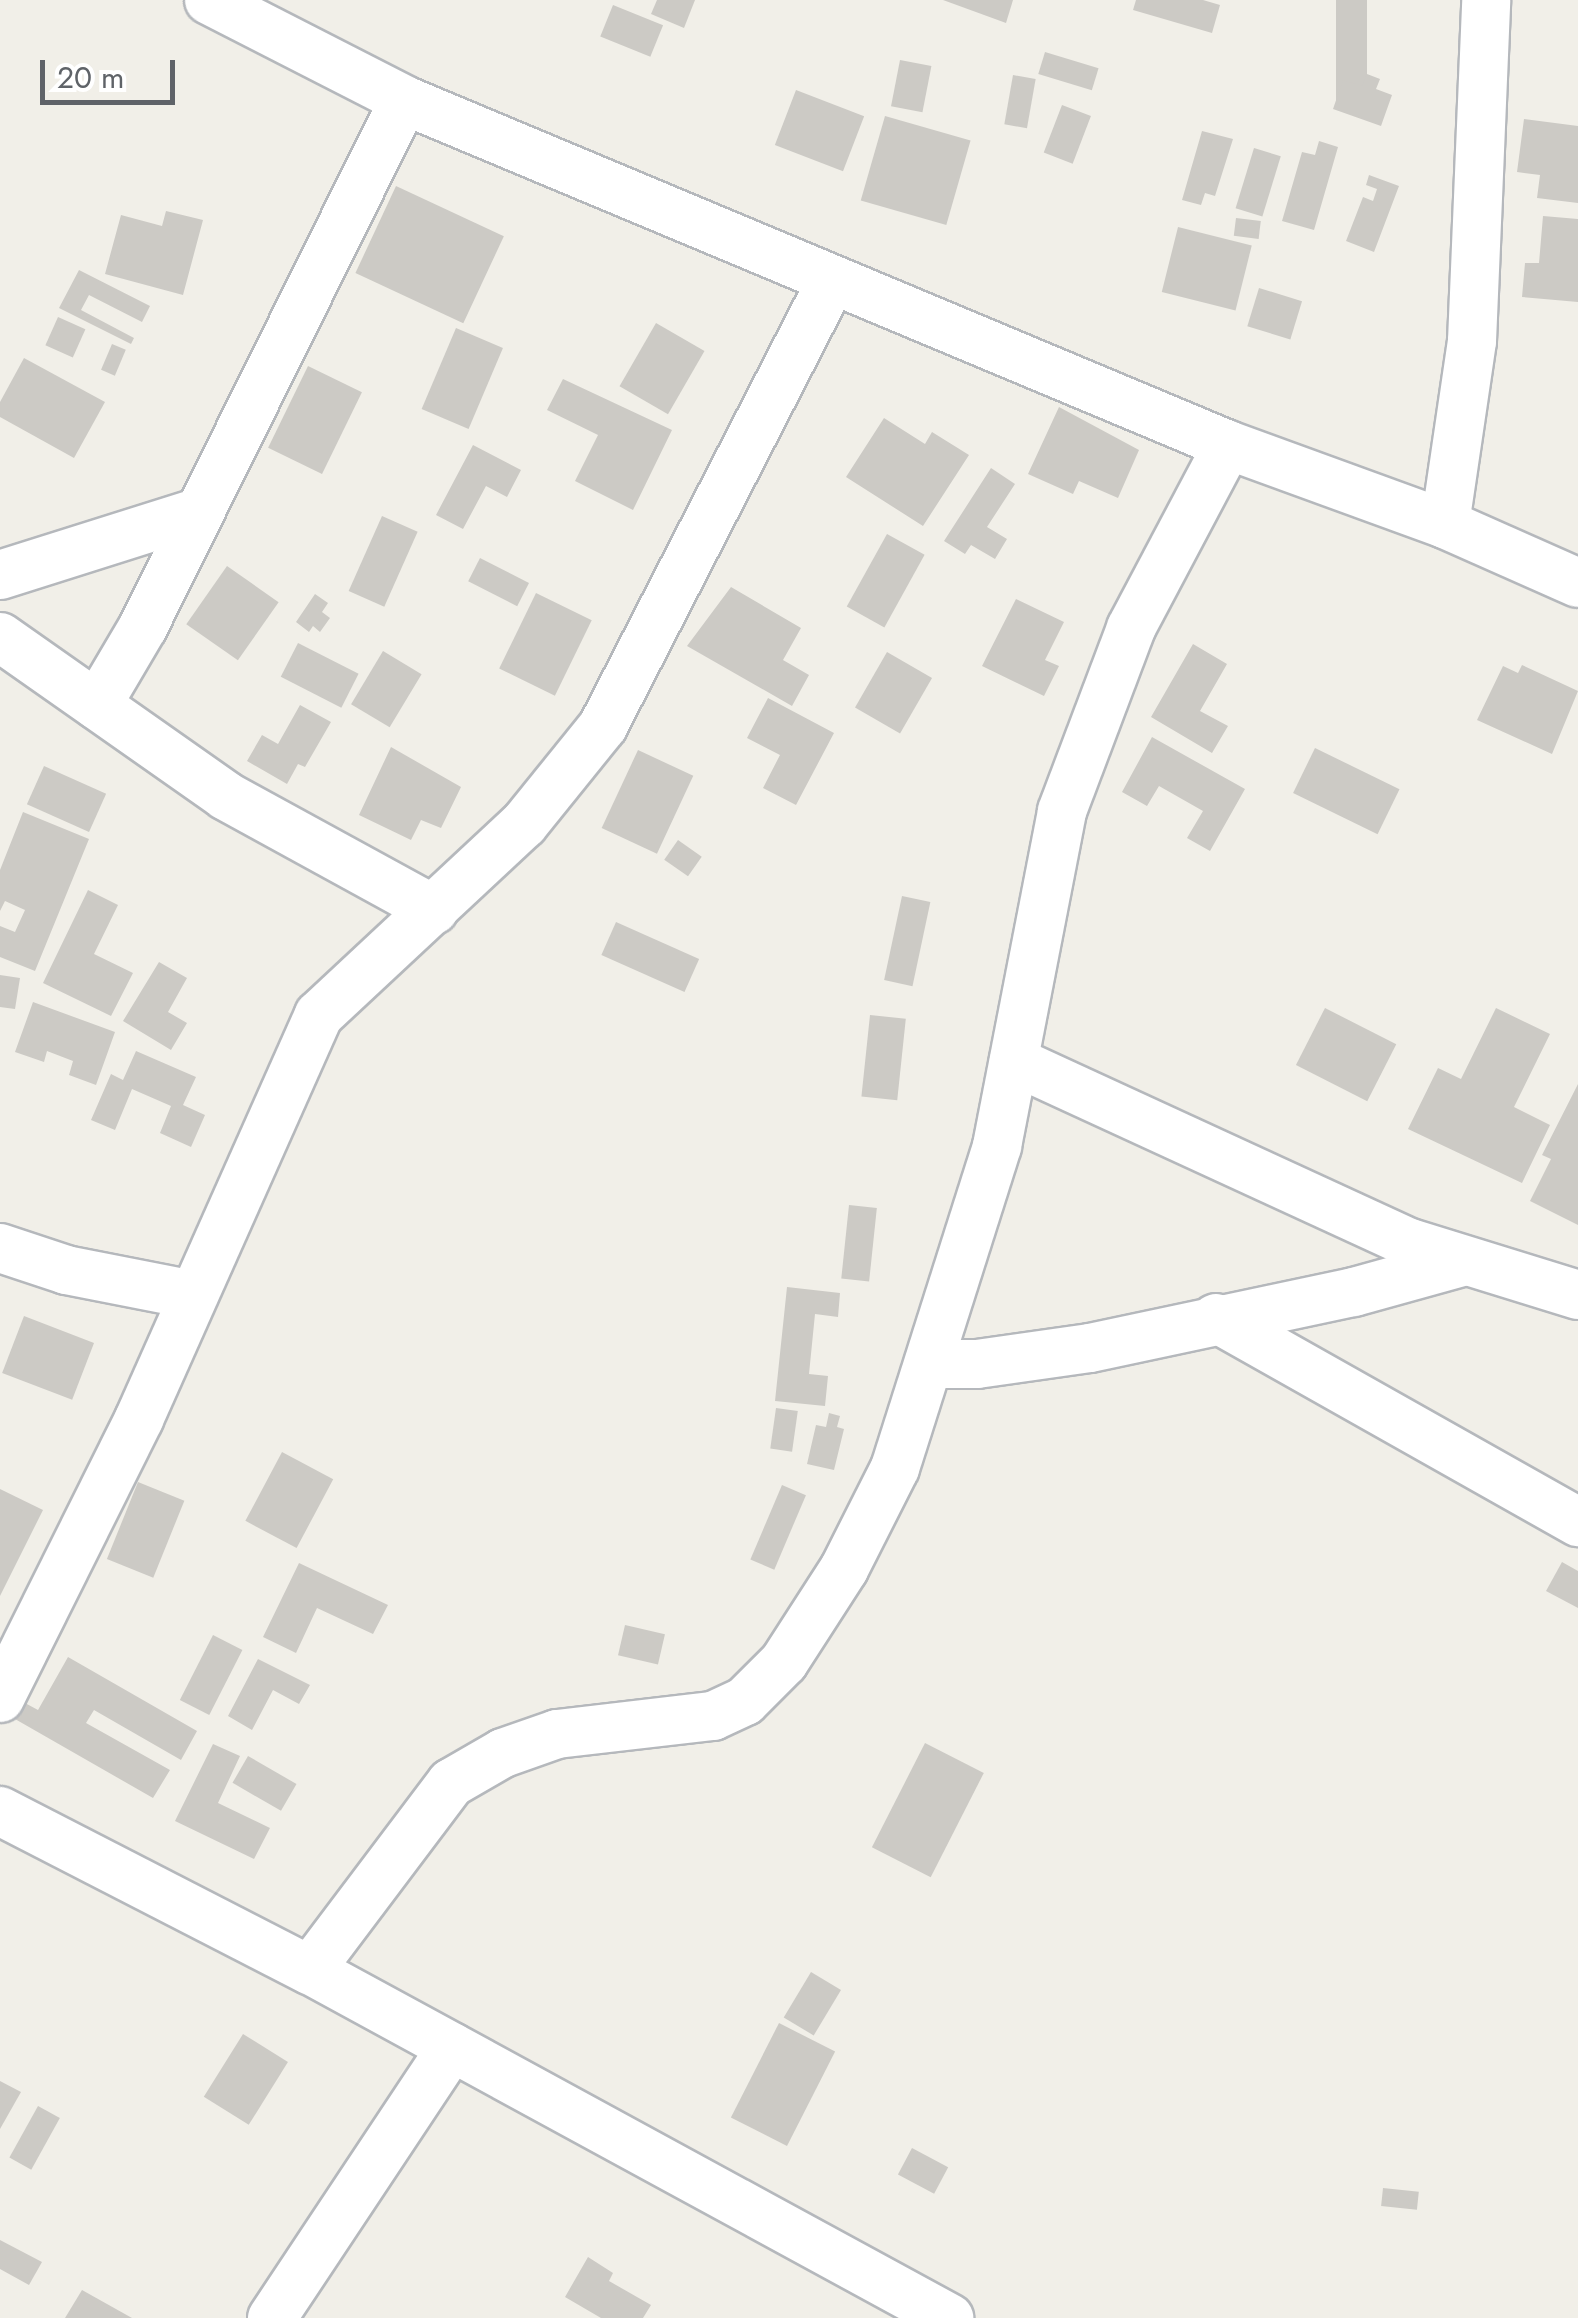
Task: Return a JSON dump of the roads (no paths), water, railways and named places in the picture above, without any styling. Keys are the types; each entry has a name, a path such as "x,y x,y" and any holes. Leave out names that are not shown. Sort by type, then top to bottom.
{"street":[{"path":"209,0 404,100 1228,445 1445,524 1578,583"},
{"path":"1445,524 1472,341 1486,0"},
{"path":"97,705 143,627 194,514 404,100"},
{"path":"0,1698 194,1295 319,1016 366,965 434,910 524,824 602,726 832,280"},
{"path":"310,1970 452,1783 503,1753 557,1734 714,1716 767,1683 844,1569 896,1468 997,1146 1062,811 1130,628 1228,445"},
{"path":"0,576 194,514"},
{"path":"0,636 226,796 434,910"},
{"path":"1014,1061 1462,1262 1578,1294"},
{"path":"0,1248 66,1270 194,1295"},
{"path":"929,1364 1024,1359 1354,1292 1462,1262"},
{"path":"1216,1318 1578,1522"},
{"path":"0,1811 310,1970 949,2318"},
{"path":"272,2318 452,2047"}]}
